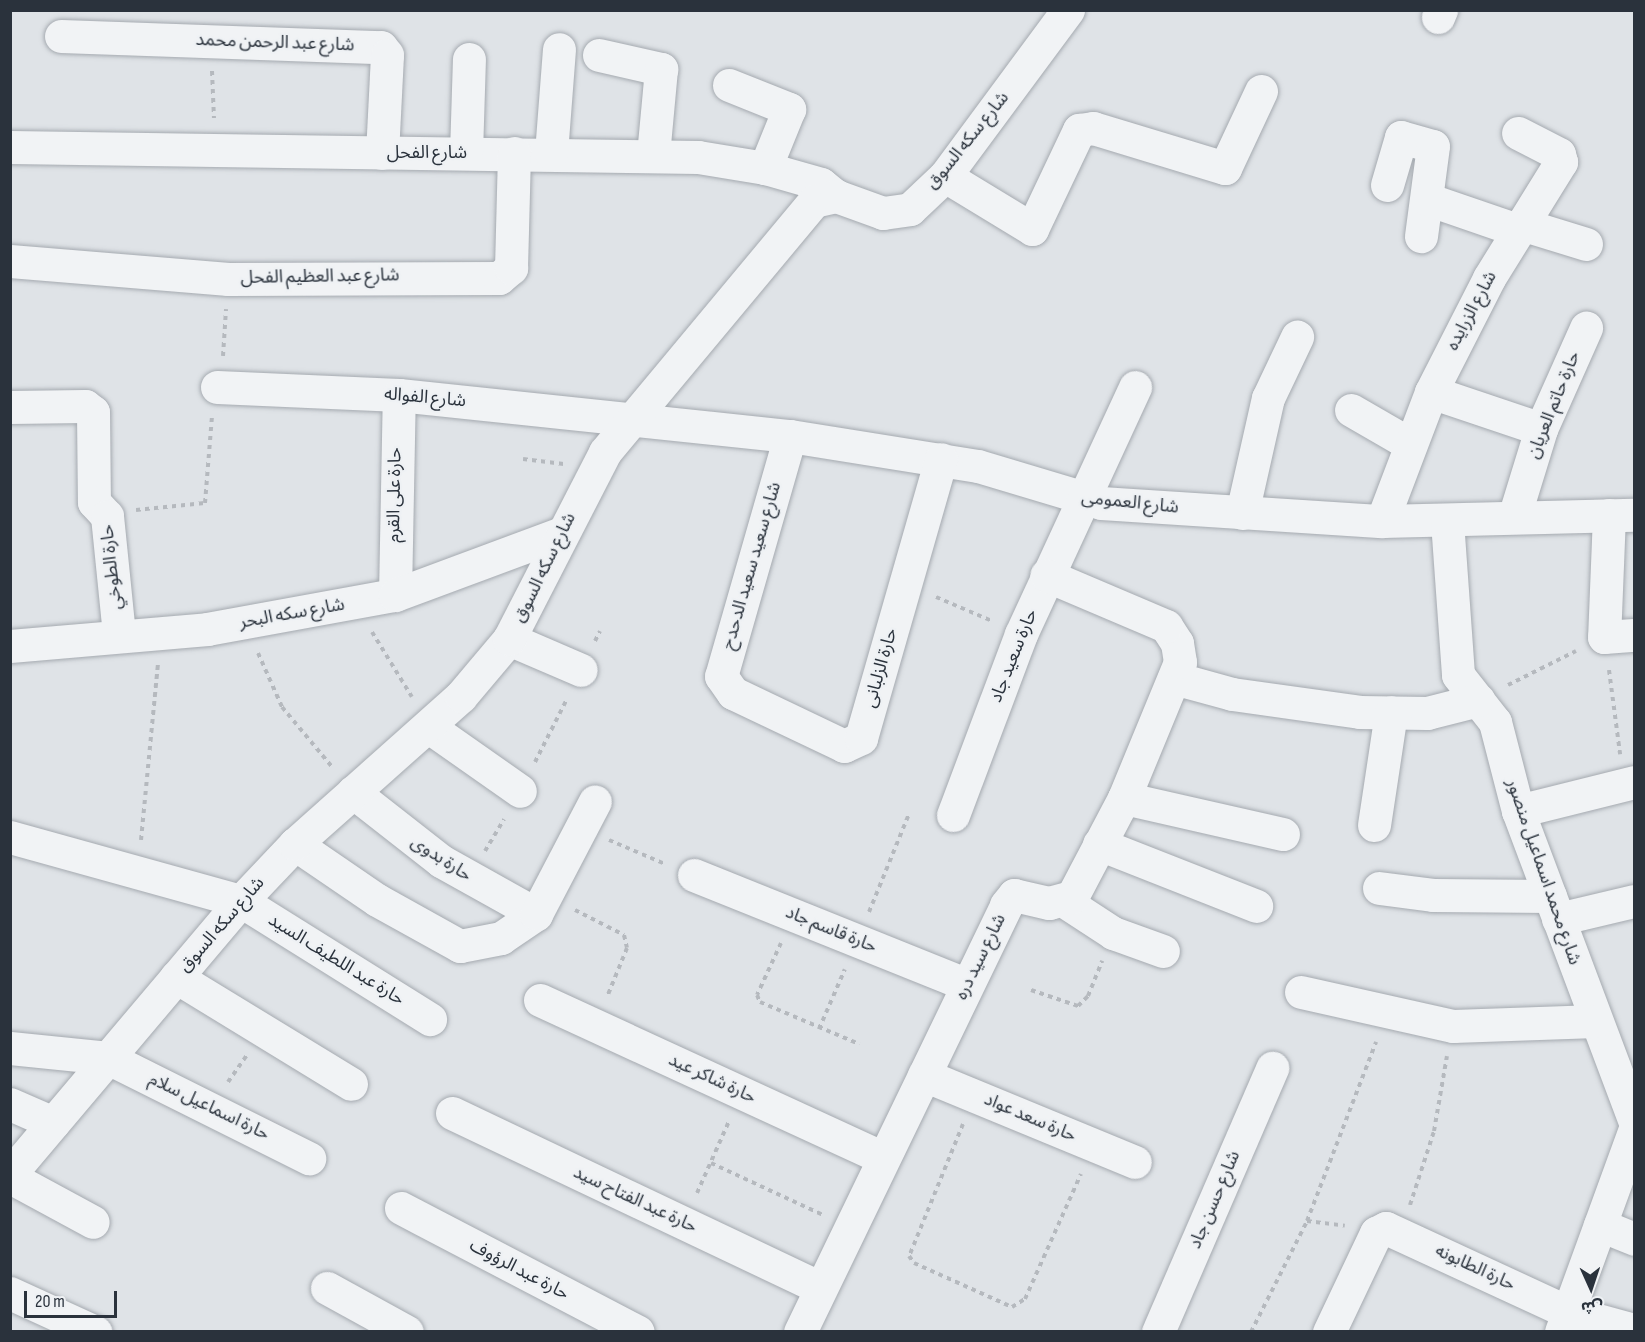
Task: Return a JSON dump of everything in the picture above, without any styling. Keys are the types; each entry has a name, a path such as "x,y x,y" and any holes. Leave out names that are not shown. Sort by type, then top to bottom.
{"street":[{"name":"شارع سكه السوق","path":"10,1176 241,901 295,844 429,727 509,639 594,468 814,201 836,196 883,213 910,209 945,176 1068,10"},
{"name":"شارع عبد الرحمن محمد","path":"61,36 385,49 382,153"},
{"path":"551,153 559,49"},
{"path":"599,55 661,69 653,155"},
{"path":"466,153 469,59"},
{"path":"729,85 789,108 765,168"},
{"path":"945,176 1032,229 1079,130 1093,128 1225,168 1261,91"},
{"name":"شارع الزرايده","path":"1382,521 1408,443 1431,392 1519,227 1561,162 1559,154 1518,133"},
{"path":"1387,185 1399,140 1406,136 1435,149 1421,236"},
{"name":"شارع الفحل","path":"10,147 216,152 653,155 765,168 821,184 836,196"},
{"name":"شارع عبد العظيم الفحل","path":"10,261 228,279 507,275 514,153"},
{"path":"1427,199 1519,227 1586,244"},
{"name":"حارة حاتم العريان","path":"1514,517 1541,429 1586,328"},
{"path":"1242,513 1268,398 1297,337"},
{"name":"شارع الفواله","path":"217,387 399,395 634,417"},
{"name":"حارة سعيد جاد","path":"953,815 1021,634 1046,575 1135,387"},
{"path":"1431,392 1541,429"},
{"name":"حارة على القرم","path":"395,595 399,395"},
{"name":"حارة الطوخي","path":"10,407 90,408 94,502 106,512 119,634"},
{"path":"1351,410 1408,443"},
{"name":"شارع العمومى","path":"634,417 790,436 941,459 1009,474 1080,499 1242,513 1382,521 1622,515"},
{"name":"شارع سعيد سعيد الدحدح","path":"733,693 723,683 722,668 790,436"},
{"name":"حارة الزلبانى","path":"733,693 844,747 857,744 941,459"},
{"path":"1619,636 1622,515"},
{"name":"شارع محمد اسماعيل منصور","path":"1447,521 1454,658 1458,675 1495,722 1518,811 1635,1119"},
{"name":"شارع سكه البحر","path":"10,646 251,621 395,595 562,532"},
{"path":"1046,575 1166,626 1179,653 1174,678 1124,798 1072,897 1064,901"},
{"path":"509,639 581,670"},
{"path":"1174,678 1232,694 1391,712 1427,713 1478,700"},
{"path":"1374,825 1391,712"},
{"path":"429,727 520,791"},
{"path":"1518,811 1629,782"},
{"name":"حارة بدوى","path":"353,792 414,843 469,878 543,906"},
{"path":"1124,798 1283,834"},
{"path":"295,844 377,900 460,946 501,938 543,906 588,815"},
{"name":"حارة عبد اللطيف السيد","path":"10,837 241,901 430,1019"},
{"path":"1099,844 1256,906"},
{"name":"حارة قاسم جاد","path":"694,875 967,985"},
{"path":"1379,888 1554,908 1635,901"},
{"name":"شارع سيد دره","path":"800,1332 848,1227 1014,895 1064,901"},
{"path":"1064,901 1113,933 1163,951"},
{"path":"176,977 262,1034 351,1084"},
{"path":"1301,992 1453,1026 1596,1021"},
{"name":"حارة شاكر عيد","path":"540,1000 884,1158"},
{"name":"حارة اسماعيل سلام","path":"10,1048 108,1058 211,1106 309,1158"},
{"name":"شارع حسن جاد","path":"1158,1332 1272,1068"},
{"name":"حارة سعد عواد","path":"924,1075 1135,1162"},
{"path":"10,1104 53,1123"},
{"name":"حارة عبد الفتاح سيد","path":"452,1113 819,1287"},
{"path":"1565,1322 1635,1131"},
{"path":"10,1176 93,1222"},
{"name":"حارة عبد الرؤوف","path":"401,1208 638,1332"},
{"path":"1600,1225 1635,1239"},
{"name":"حارة الطابونه","path":"1380,1229 1389,1228 1565,1322 1635,1330"},
{"path":"1329,1332 1380,1229"},
{"path":"327,1288 405,1331"},
{"path":"10,1293 95,1332"}],"path":[{"path":"211,41 216,152"},
{"path":"106,512 205,503 228,279"},
{"path":"523,459 594,468"},
{"path":"905,583 1021,634"},
{"path":"355,603 429,727"},
{"path":"251,621 257,650 282,707 353,792"},
{"path":"469,878 520,791 600,631"},
{"path":"138,874 161,632"},
{"path":"1478,700 1619,636 1629,782"},
{"path":"819,1029 909,814"},
{"path":"588,815 694,875"},
{"path":"543,906 624,935 627,948 596,1026"},
{"path":"794,915 757,995 766,1008 859,1044"},
{"path":"1031,990 1070,1005 1083,1003 1113,933"},
{"path":"1251,1332 1307,1221 1387,1013"},
{"path":"1380,1229 1412,1203 1434,1131 1453,1026"},
{"path":"211,1106 262,1034"},
{"path":"684,1224 741,1092"},
{"path":"975,1096 909,1256 914,1263 1011,1307 1025,1299 1094,1145"},
{"path":"711,1163 848,1227"}]}
